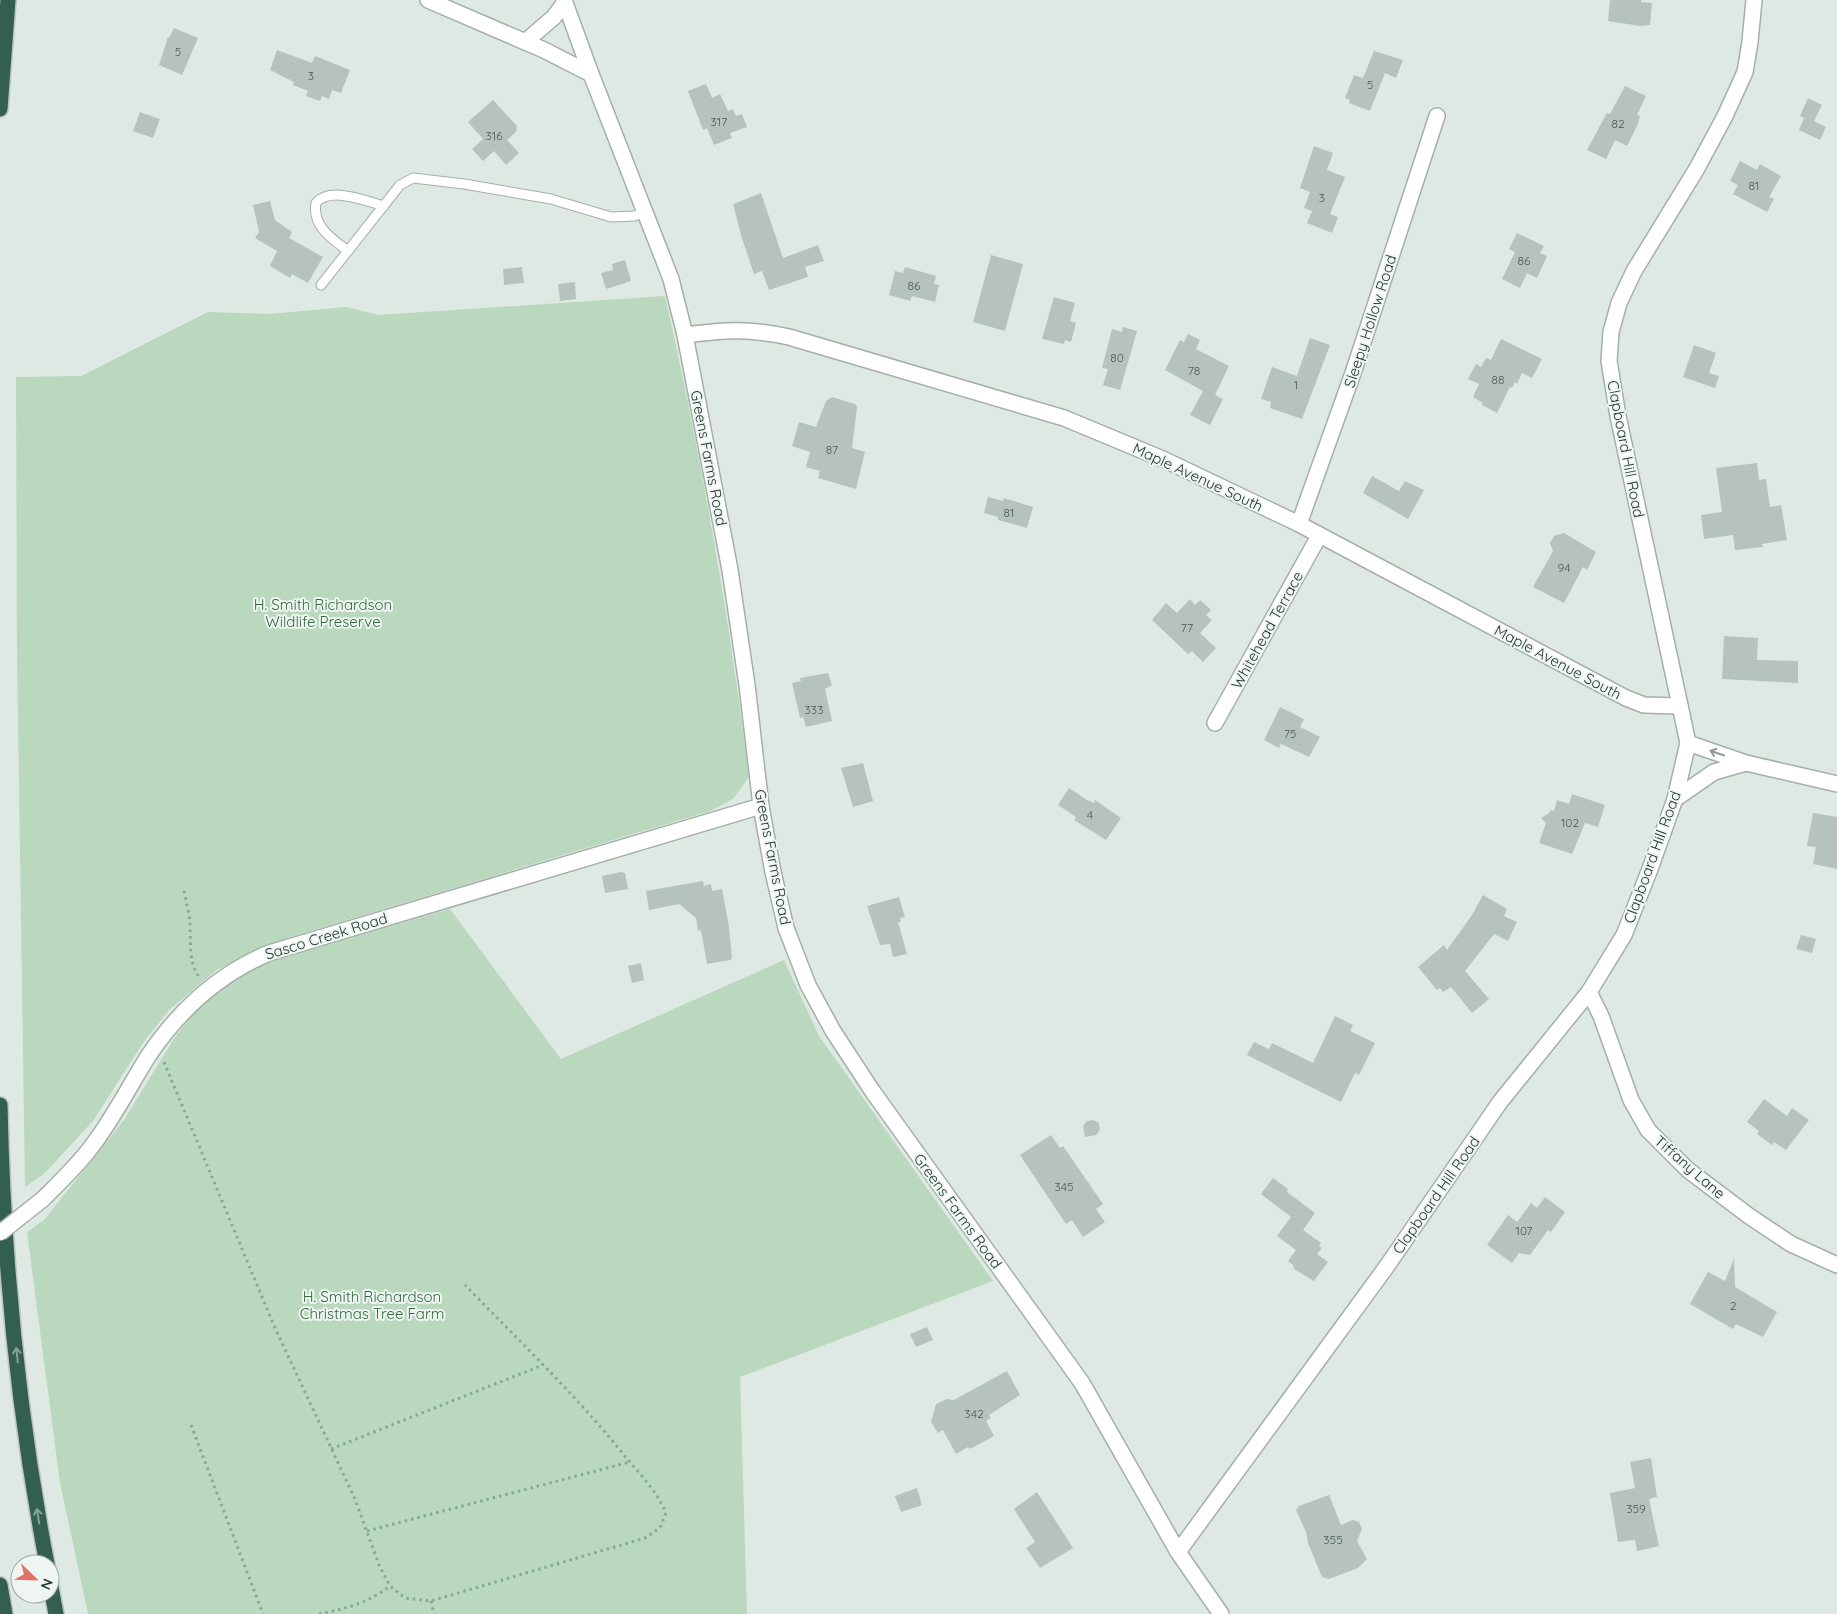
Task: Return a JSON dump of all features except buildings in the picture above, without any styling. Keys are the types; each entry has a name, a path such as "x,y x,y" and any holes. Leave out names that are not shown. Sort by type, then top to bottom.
{"highway":[{"path":"0,109 8,0"},
{"path":"0,1105 6,1238 18,1366 33,1487 45,1554"},
{"path":"0,1585 5,1614"}],"street":[{"path":"428,0 525,42 591,74"},
{"name":"Clapboard Hill Road","path":"1178,1552 1387,1266 1500,1102 1590,992 1624,935 1675,799 1688,743 1618,416 1609,361 1611,332 1619,303 1634,271 1696,170 1725,116 1745,72 1754,0"},
{"path":"525,42 554,17 564,1"},
{"name":"Greens Farms Road","path":"564,1 671,279 685,334 730,570 747,685 761,806 786,928 808,985 873,1092 1082,1384 1178,1552 1221,1614"},
{"name":"Sleepy Hollow Road","path":"1298,524 1353,373 1437,116"},
{"name":"Maple Avenue South","path":"685,334 734,329 760,331 848,353 1064,418 1156,456 1298,524 1626,698 1644,705 1680,706"},
{"name":"Whitehead Terrace","path":"1215,723 1319,536"},
{"path":"1688,743 1746,763 1837,784"},
{"path":"1675,799 1714,772 1746,763"},
{"name":"Sasco Creek Road","path":"0,1233 43,1199 93,1145 172,1024 224,976 243,964 269,953 761,806"},
{"name":"Tiffany Lane","path":"1590,992 1602,1016 1631,1100 1648,1130 1688,1170 1749,1216 1790,1244 1837,1265"}],"lane":[{"path":"321,285 400,185 413,178 464,184 551,199 611,217 634,216 646,212"},
{"path":"348,251 328,236 318,223 314,211 316,202 325,196 334,196 384,206"}],"path":[{"path":"184,890 194,968 210,989"},
{"path":"157,1045 196,1143 275,1328 331,1449 390,1586 405,1598 431,1601 645,1538 660,1528 666,1513 661,1502 592,1415 465,1285"},
{"path":"331,1449 543,1365"},
{"path":"191,1425 263,1614"},
{"path":"367,1531 630,1462"},
{"path":"319,1614 329,1613 377,1597 390,1586"},
{"path":"431,1601 434,1614"}],"green space":[{"name":"H. Smith Richardson Wildlife Preserve","path":"665,296 713,535 749,777 733,799 710,811 290,937 218,969 169,1010 143,1043 93,1121 44,1174 25,1187 17,651 16,377 81,376 208,312 269,314 346,307 378,315"},
{"name":"H. Smith Richardson Christmas Tree Farm","path":"450,909 561,1059 784,960 819,1036 993,1281 740,1377 747,1614 88,1614 60,1483 27,1232 44,1220 124,1120 175,1037 194,1013 231,981 255,966"}]}
